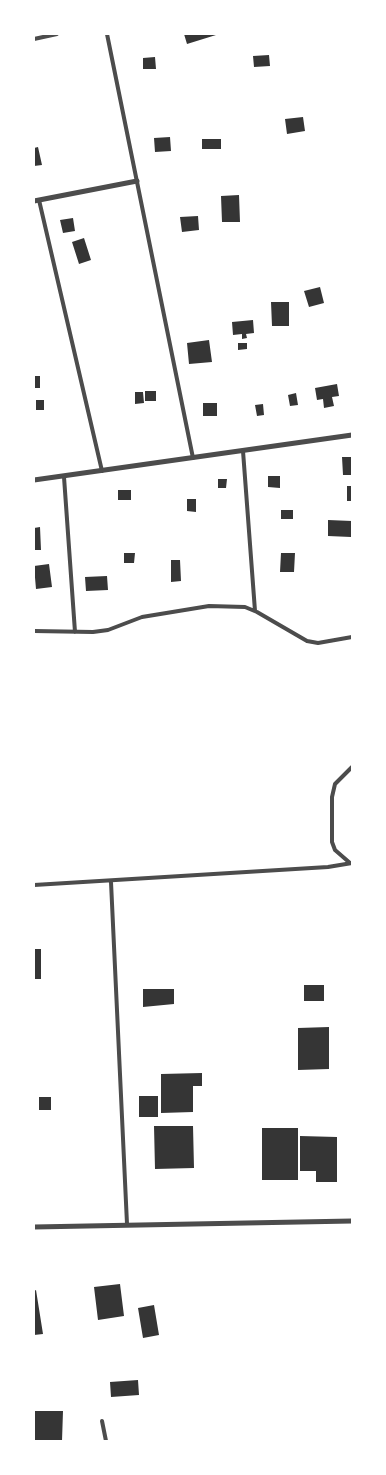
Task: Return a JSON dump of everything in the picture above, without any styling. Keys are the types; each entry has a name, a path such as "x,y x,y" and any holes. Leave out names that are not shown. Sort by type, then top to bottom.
{"street":[{"path":"36,200 137,181"},
{"path":"34,480 352,435"},
{"path":"34,1227 352,1220"}],"lane":[{"path":"34,39 56,34"},
{"path":"107,34 193,458"},
{"path":"36,200 102,471"},
{"path":"243,451 255,611"},
{"path":"64,477 75,632"},
{"path":"34,631 75,632 108,630 142,617 210,606 245,607 276,621 307,641 318,642 352,637"},
{"path":"352,768 334,784 332,797 332,842 335,850 352,863"},
{"path":"34,885 328,868 352,863"},
{"path":"111,882 127,1224"},
{"path":"102,1421 106,1441"}],"building":[{"path":"184,34 216,34 216,35 187,44"},
{"path":"269,55 270,66 254,67 253,56"},
{"path":"155,57 156,69 143,69 143,58"},
{"path":"303,117 305,131 287,134 285,119"},
{"path":"170,137 171,151 155,152 154,138"},
{"path":"202,139 221,139 221,149 202,149"},
{"path":"38,147 42,165 34,166 34,148"},
{"path":"239,195 240,222 222,222 221,196"},
{"path":"198,216 199,230 182,232 180,217"},
{"path":"73,218 75,231 63,233 60,220"},
{"path":"84,238 91,260 79,264 72,242"},
{"path":"320,287 324,303 309,307 304,291"},
{"path":"271,302 289,302 289,326 272,326"},
{"path":"253,320 254,333 246,334 247,338 242,339 242,334 233,335 232,322"},
{"path":"209,340 212,362 189,364 187,343"},
{"path":"238,343 247,343 247,349 238,350"},
{"path":"34,376 40,376 40,388 34,388"},
{"path":"337,384 339,396 332,397 334,406 324,408 323,399 317,400 315,388"},
{"path":"145,391 156,391 156,401 145,401"},
{"path":"135,392 143,392 144,403 135,404"},
{"path":"296,393 298,405 290,406 288,395"},
{"path":"36,400 44,400 44,410 36,410"},
{"path":"203,403 217,403 217,416 203,416"},
{"path":"263,404 264,415 257,416 255,405"},
{"path":"342,457 352,457 352,475 343,475"},
{"path":"268,476 280,476 280,488 268,487"},
{"path":"218,479 227,479 226,488 218,488"},
{"path":"347,486 352,486 352,501 347,501"},
{"path":"118,490 131,490 131,500 118,500"},
{"path":"187,499 196,499 196,512 187,511"},
{"path":"281,510 293,510 293,519 281,519"},
{"path":"328,520 352,521 351,537 328,536"},
{"path":"40,527 41,550 34,550 34,528"},
{"path":"124,553 135,553 134,563 124,563"},
{"path":"281,553 295,553 294,572 280,572"},
{"path":"171,560 180,560 181,581 171,582"},
{"path":"49,564 52,587 36,589 34,566"},
{"path":"107,576 108,590 86,591 85,577"},
{"path":"34,949 41,949 41,979 34,979"},
{"path":"304,985 324,985 324,1001 304,1001"},
{"path":"143,989 174,989 174,1004 143,1007"},
{"path":"329,1027 329,1069 298,1070 298,1028"},
{"path":"202,1073 202,1086 193,1086 193,1112 161,1113 161,1074"},
{"path":"139,1096 158,1096 158,1117 139,1117"},
{"path":"39,1097 51,1097 51,1110 39,1110"},
{"path":"154,1126 193,1126 194,1168 155,1169"},
{"path":"262,1128 298,1128 298,1180 262,1180"},
{"path":"300,1136 337,1137 337,1182 316,1182 316,1171 300,1171"},
{"path":"120,1284 124,1316 98,1320 94,1287"},
{"path":"36,1290 43,1334 34,1335 34,1291"},
{"path":"154,1305 159,1335 143,1338 138,1308"},
{"path":"138,1380 139,1395 111,1397 110,1382"},
{"path":"34,1411 63,1411 62,1441 34,1441"}]}
